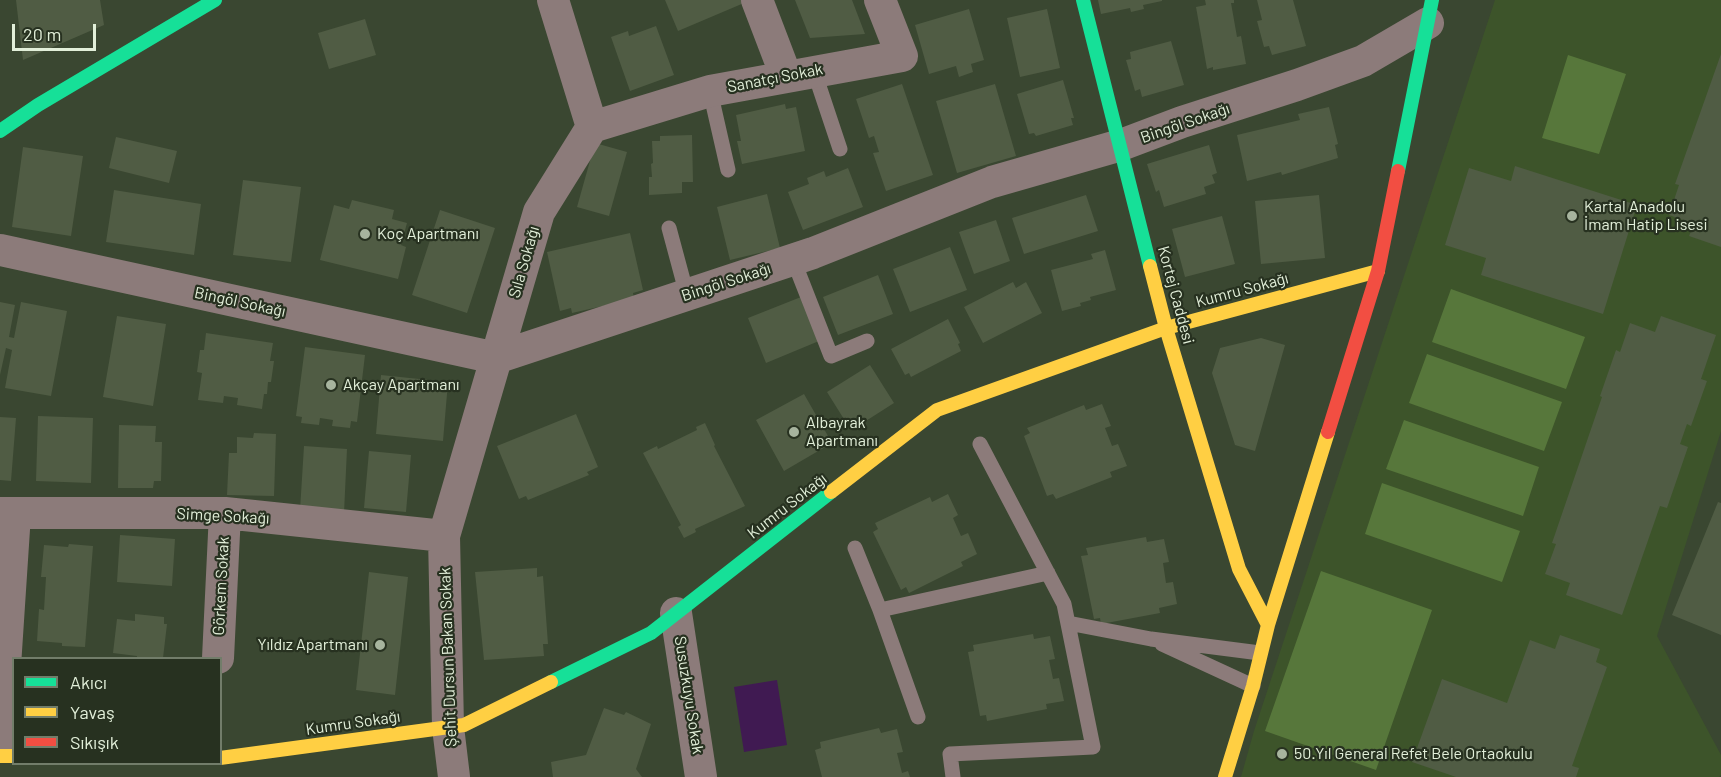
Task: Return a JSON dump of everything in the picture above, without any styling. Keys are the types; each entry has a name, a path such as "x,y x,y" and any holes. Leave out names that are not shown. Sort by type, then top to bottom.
{"street":[{"path":"0,131 186,8 215,0"},
{"path":"553,0 592,127"},
{"path":"757,0 800,73"},
{"name":"Sanatçı Sokak","path":"592,127 710,91 902,56 880,0"},
{"name":"Kortej Caddesi","path":"1083,0 1166,328 1239,569 1268,625"},
{"path":"1225,777 1253,686 1268,625 1378,271 1430,11"},
{"name":"Bingöl Sokağı","path":"0,250 496,358 793,259 992,182 1121,145 1182,122 1297,86 1363,61 1430,11"},
{"name":"Sıla Sokağı","path":"444,536 539,212 592,127"},
{"name":"Kumru Sokağı","path":"222,758 464,725 651,633 937,410 1166,328 1378,271"},
{"path":"0,742 7,513"},
{"name":"Simge Sokağı","path":"7,513 225,513 444,536"},
{"name":"Görkem Sokak","path":"218,657 225,513"},
{"name":"Şehit Dursun Bakan Sokak","path":"444,536 448,727 453,777"},
{"name":"Susuzkuyu Sokak","path":"676,614 701,777"}],"lane":[{"path":"800,73 840,150"},
{"path":"710,91 728,170"},
{"path":"669,228 687,295"},
{"path":"793,259 831,356 867,341"},
{"path":"952,777 950,754 1093,747 1064,604 980,444"},
{"path":"855,548 918,717"},
{"path":"880,610 1048,573"},
{"path":"1068,623 1151,639 1260,653"},
{"path":"1151,639 1253,686"}],"shaded area":[{"name":"Kartal Anadolu İmam Hatip Lisesi","path":"1495,0 1721,0 1721,431 1657,636 1721,755 1721,775 1719,777 1241,777 1254,731"},
{"path":"1568,55 1626,74 1599,154 1542,138"},
{"path":"1451,289 1585,337 1566,389 1432,342"},
{"path":"1427,354 1562,402 1544,451 1409,403"},
{"path":"1404,420 1539,467 1523,516 1386,469"},
{"path":"1382,483 1520,531 1502,582 1365,534"},
{"path":"1321,571 1432,610 1376,770 1265,731"},
{"path":"777,680 787,745 744,752 734,687"}],"building":[{"path":"16,0 100,0 104,25 23,60"},
{"path":"665,0 742,0 744,3 678,31"},
{"path":"795,0 852,0 865,34 810,38"},
{"path":"1098,0 1162,1 1143,5 1144,9 1131,12 1130,8 1101,14"},
{"path":"1205,0 1234,0 1234,3 1231,3 1237,37 1241,36 1246,64 1207,69 1196,7 1206,5"},
{"path":"1257,0 1293,0 1306,46 1272,55 1269,46 1264,47 1257,21 1262,20"},
{"path":"969,9 984,60 971,64 973,72 959,77 956,66 929,74 915,25"},
{"path":"1047,9 1060,68 1020,77 1007,18"},
{"path":"365,19 376,55 329,69 318,33"},
{"path":"656,26 674,75 630,91 611,37 628,31 629,36"},
{"path":"1171,41 1184,85 1142,97 1140,89 1135,91 1126,60 1131,59 1130,52"},
{"path":"1721,54 1721,247 1689,236 1694,224 1669,215 1679,185 1675,184"},
{"path":"1063,80 1074,118 1071,118 1073,125 1036,136 1034,133 1029,134 1017,94"},
{"path":"902,84 933,175 886,191 873,153 879,152 874,136 869,138 856,99"},
{"path":"995,84 1016,156 957,173 936,101"},
{"path":"785,104 786,109 796,107 805,151 742,164 737,141 741,141 736,115"},
{"path":"1329,107 1338,144 1335,145 1338,158 1282,175 1281,172 1247,181 1237,135 1300,120 1298,114"},
{"path":"692,135 693,182 682,182 682,193 649,195 649,177 652,177 651,164 653,163 652,141 660,141 660,136"},
{"path":"116,137 177,151 169,183 109,168"},
{"path":"595,143 627,152 609,216 577,207"},
{"path":"1209,145 1217,173 1212,175 1215,183 1204,187 1206,194 1164,207 1159,190 1156,192 1147,164"},
{"path":"23,147 83,156 71,236 12,227"},
{"path":"1515,166 1637,205 1603,314 1481,275 1486,258 1445,245 1469,168 1511,181"},
{"path":"848,168 863,207 803,230 788,192 809,184 807,178 824,171 826,177"},
{"path":"243,180 301,187 291,262 233,255"},
{"path":"114,190 201,204 194,255 106,242"},
{"path":"767,194 780,248 730,260 717,207"},
{"path":"1086,195 1098,231 1024,254 1012,218"},
{"path":"1319,195 1325,258 1261,264 1255,201"},
{"name":"Koç Apartmanı","path":"352,200 394,210 392,219 407,223 401,245 406,247 398,279 320,260 334,205 349,209"},
{"path":"440,210 495,228 467,313 412,295"},
{"path":"1222,216 1235,264 1185,277 1172,229"},
{"path":"996,220 1010,261 974,274 959,232"},
{"path":"630,233 643,290 633,293 634,299 572,313 571,308 560,311 547,252"},
{"path":"950,247 967,290 910,312 893,269"},
{"path":"1105,250 1116,290 1090,297 1091,300 1080,303 1081,306 1062,311 1051,270 1093,259 1091,254"},
{"path":"878,275 893,314 838,335 823,297"},
{"path":"1013,282 1016,288 1026,282 1042,313 983,343 964,307"},
{"path":"801,297 819,341 766,363 748,318"},
{"path":"0,302 15,305 9,337 14,338 21,302 67,311 51,396 5,388 12,350 6,348 0,375"},
{"path":"117,316 166,324 153,406 103,397"},
{"path":"1661,316 1716,335 1701,379 1707,381 1691,426 1687,424 1680,444 1688,447 1667,508 1660,506 1622,615 1566,595 1570,583 1545,574 1556,544 1552,543 1616,350 1620,352 1630,323 1655,332"},
{"path":"948,319 960,343 958,344 961,351 911,377 909,373 905,375 891,349"},
{"path":"206,333 273,343 270,361 274,361 271,382 268,382 267,394 264,394 262,409 237,405 238,398 224,396 223,403 198,400 202,373 197,372 200,350 204,350"},
{"path":"1261,338 1285,345 1255,451 1235,445 1212,373 1220,348"},
{"name":"Akçay Apartmanı","path":"305,347 365,355 357,422 351,421 350,428 332,426 333,420 320,418 319,425 301,423 302,417 296,416"},
{"path":"870,365 894,403 858,426 854,420 847,424 827,392"},
{"path":"381,375 448,382 443,441 376,434"},
{"name":"Albayrak Apartmanı","path":"804,394 832,443 784,471 756,420"},
{"path":"1102,404 1111,426 1105,428 1112,446 1118,444 1127,466 1110,472 1112,477 1056,499 1053,494 1047,496 1024,436 1030,433 1027,428 1084,405 1086,410"},
{"path":"576,414 598,467 587,472 589,475 528,500 526,496 519,499 497,446"},
{"path":"38,416 93,418 91,483 36,481"},
{"path":"0,417 16,418 11,481 0,480"},
{"path":"705,423 714,446 745,506 695,529 696,532 684,538 678,527 681,525 643,453 657,446 658,449 697,430 696,427"},
{"path":"119,425 156,426 155,442 162,442 161,481 154,481 153,488 118,488"},
{"path":"254,433 276,434 274,496 227,495 229,453 237,453 237,437 253,438"},
{"path":"304,446 347,449 344,513 300,510"},
{"path":"369,451 411,455 406,512 364,508"},
{"path":"948,494 958,515 953,518 961,536 968,533 977,554 961,562 963,566 909,593 906,587 901,590 873,532 878,529 875,523 930,497 932,502"},
{"path":"1718,502 1721,503 1721,635 1672,615"},
{"path":"120,535 175,539 172,586 117,582"},
{"path":"1146,537 1147,542 1164,539 1169,562 1163,563 1166,583 1173,582 1177,604 1159,608 1160,613 1101,624 1100,618 1094,619 1081,556 1088,555 1086,548"},
{"path":"69,544 93,546 85,647 62,646 62,643 37,641 39,609 44,610 46,577 41,577 44,545 68,547"},
{"path":"537,568 537,577 543,576 548,644 543,644 544,656 484,660 475,572"},
{"name":"Yıldız Apartmanı","path":"369,572 408,577 395,695 356,690"},
{"path":"135,614 164,617 164,624 167,624 163,657 137,657 113,653 117,619 135,621"},
{"path":"1033,634 1034,639 1050,636 1055,659 1049,660 1053,679 1059,678 1064,701 1046,704 1047,709 987,721 986,715 980,716 968,652 974,651 973,645"},
{"path":"1560,635 1600,649 1596,662 1607,667 1572,766 1579,768 1576,777 1456,777 1412,762 1442,679 1507,703 1530,640 1555,649"},
{"path":"604,708 624,715 626,712 651,724 636,769 642,777 553,777 551,762 586,755"},
{"path":"879,728 881,733 897,729 903,752 897,753 902,773 908,771 910,777 822,777 815,750 821,748 820,742"}],"traffic: fast":[{"path":"0,131 38,105 215,0"},
{"path":"1083,0 1150,266"},
{"path":"1398,171 1432,0"},
{"path":"551,682 651,633 831,492"}],"traffic: slow":[{"path":"1150,266 1166,328 1239,569 1268,625"},
{"path":"831,492 937,410 1166,328 1378,271"},
{"path":"1225,777 1253,686 1268,625 1328,432"},
{"path":"222,758 464,725 551,682"},
{"path":"0,756 12,756"}],"traffic: jam":[{"path":"1328,432 1378,271 1398,171"}],"place":[{"name":"Kartal Anadolu İmam Hatip Lisesi","path":"1572,216"},
{"name":"Koç Apartmanı","path":"365,234"},
{"name":"Akçay Apartmanı","path":"331,385"},
{"name":"Albayrak Apartmanı","path":"794,432"},
{"name":"Yıldız Apartmanı","path":"380,645"},
{"name":"50.Yıl General Refet Bele Ortaokulu","path":"1282,754"}]}
